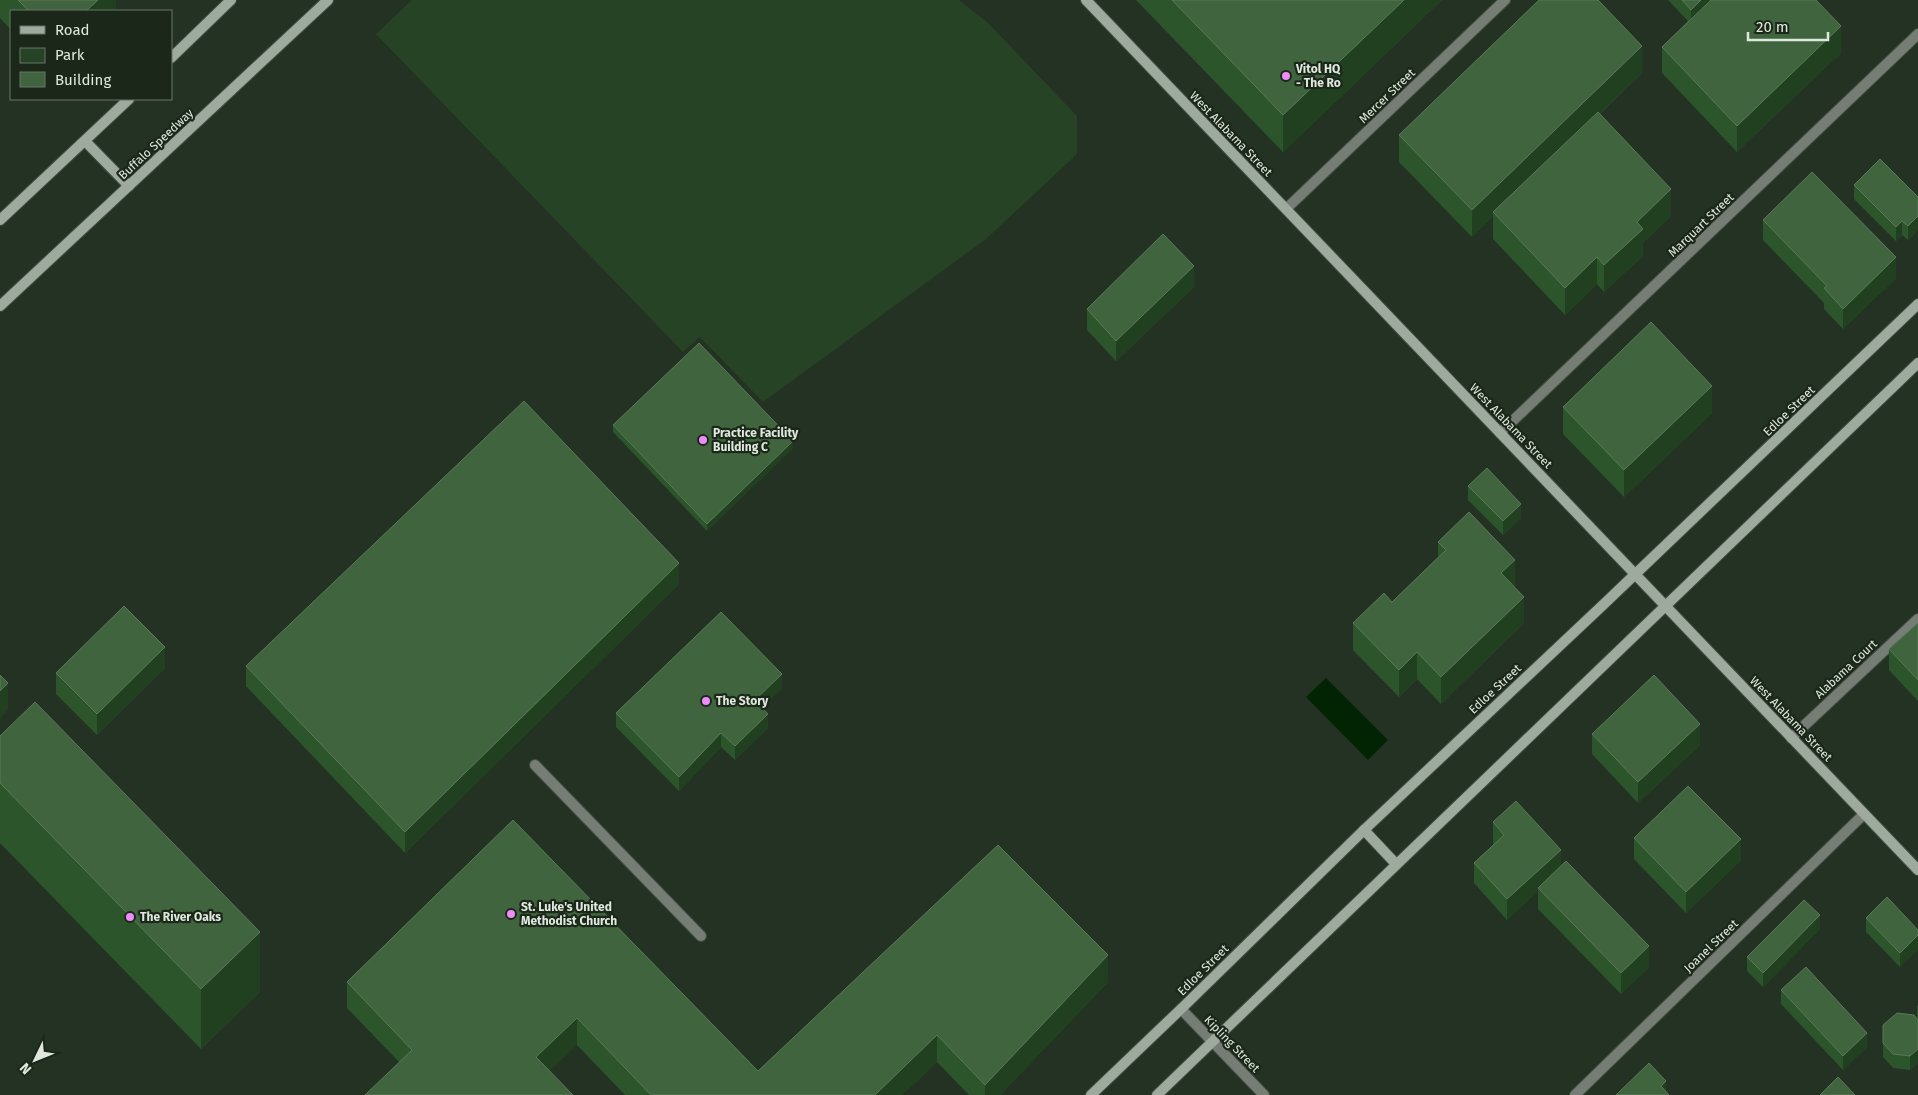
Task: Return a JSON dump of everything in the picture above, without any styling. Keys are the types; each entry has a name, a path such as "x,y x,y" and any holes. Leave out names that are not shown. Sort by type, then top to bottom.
{"main road":[{"path":"172,57 231,0"},
{"name":"Buffalo Speedway","path":"0,306 328,0"},
{"name":"West Alabama Street","path":"1086,0 1918,870"},
{"path":"0,220 128,100"},
{"path":"85,141 129,186"},
{"name":"Edloe Street","path":"1091,1095 1364,830 1918,304"},
{"path":"1157,1095 1918,363"},
{"path":"1364,830 1396,864"}],"street":[{"name":"Mercer Street","path":"1286,209 1505,0"},
{"name":"Marquart Street","path":"1500,433 1918,34"},
{"name":"Alabama Court","path":"1792,738 1918,619"},
{"path":"535,765 701,936"},
{"name":"Joanel Street","path":"1575,1095 1864,814"},
{"name":"Kipling Street","path":"1181,1009 1264,1095"}],"green space":[{"path":"412,0 959,0 988,23 1077,116 1077,154 986,239 763,402 700,337 683,352 376,34"}],"shaded area":[{"path":"1326,678 1388,740 1368,760 1306,697"}],"building":[{"path":"18,0 98,0 87,10 28,10"},
{"path":"1172,0 1404,0 1283,115"},
{"path":"1539,0 1598,0 1642,46 1472,210 1399,135"},
{"path":"1682,0 1701,0 1691,10"},
{"path":"1711,0 1816,0 1841,26 1737,126 1662,47"},
{"path":"1598,112 1671,189 1637,222 1643,229 1604,265 1597,257 1565,288 1493,212"},
{"path":"1880,159 1918,197 1918,216 1908,226 1902,221 1896,227 1854,185"},
{"path":"1812,172 1896,257 1843,309 1824,288 1827,286 1763,220"},
{"path":"1163,234 1194,266 1116,341 1087,309"},
{"path":"1651,322 1712,386 1624,470 1563,407"},
{"name":"Practice Facility Building C","path":"699,343 793,441 707,524 613,425"},
{"path":"524,401 679,563 405,832 246,666"},
{"path":"1487,468 1521,504 1503,521 1468,486"},
{"path":"1469,512 1515,560 1501,573 1524,597 1441,677 1417,652 1399,670 1353,623 1384,593 1392,602 1446,550 1438,542"},
{"path":"124,606 165,647 97,714 56,673"},
{"name":"The Story","path":"721,612 782,674 755,700 768,714 735,746 721,733 679,777 616,713"},
{"path":"1918,623 1918,680 1889,649"},
{"path":"0,675 8,683 0,691"},
{"path":"1654,675 1700,724 1638,782 1592,734"},
{"path":"35,702 260,932 201,989 0,783 0,736"},
{"path":"1688,786 1741,839 1686,892 1634,838"},
{"path":"1516,801 1561,850 1507,899 1474,863 1504,835 1493,822"},
{"path":"513,820 758,1071 998,845 1108,955 985,1085 937,1035 875,1095 651,1095 577,1018 536,1057 573,1095 365,1095 412,1050 347,982"},
{"path":"1566,861 1649,946 1621,973 1538,888"},
{"path":"1887,897 1918,930 1918,935 1900,953 1866,918"},
{"path":"1804,900 1820,915 1763,973 1747,957"},
{"path":"1806,967 1867,1033 1843,1056 1781,990"},
{"path":"1897,1013 1914,1015 1918,1020 1918,1049 1910,1056 1893,1054 1883,1043 1883,1025"},
{"path":"1649,1063 1666,1081 1661,1086 1669,1095 1616,1095"},
{"path":"1838,1077 1855,1095 1820,1095"}],"place":[{"name":"Vitol HQ - The Ro","path":"1286,76"},
{"name":"Practice Facility Building C","path":"703,440"},
{"name":"The Story","path":"706,701"},
{"name":"St. Luke's United Methodist Church","path":"511,914"},
{"name":"The River Oaks","path":"130,917"}]}
